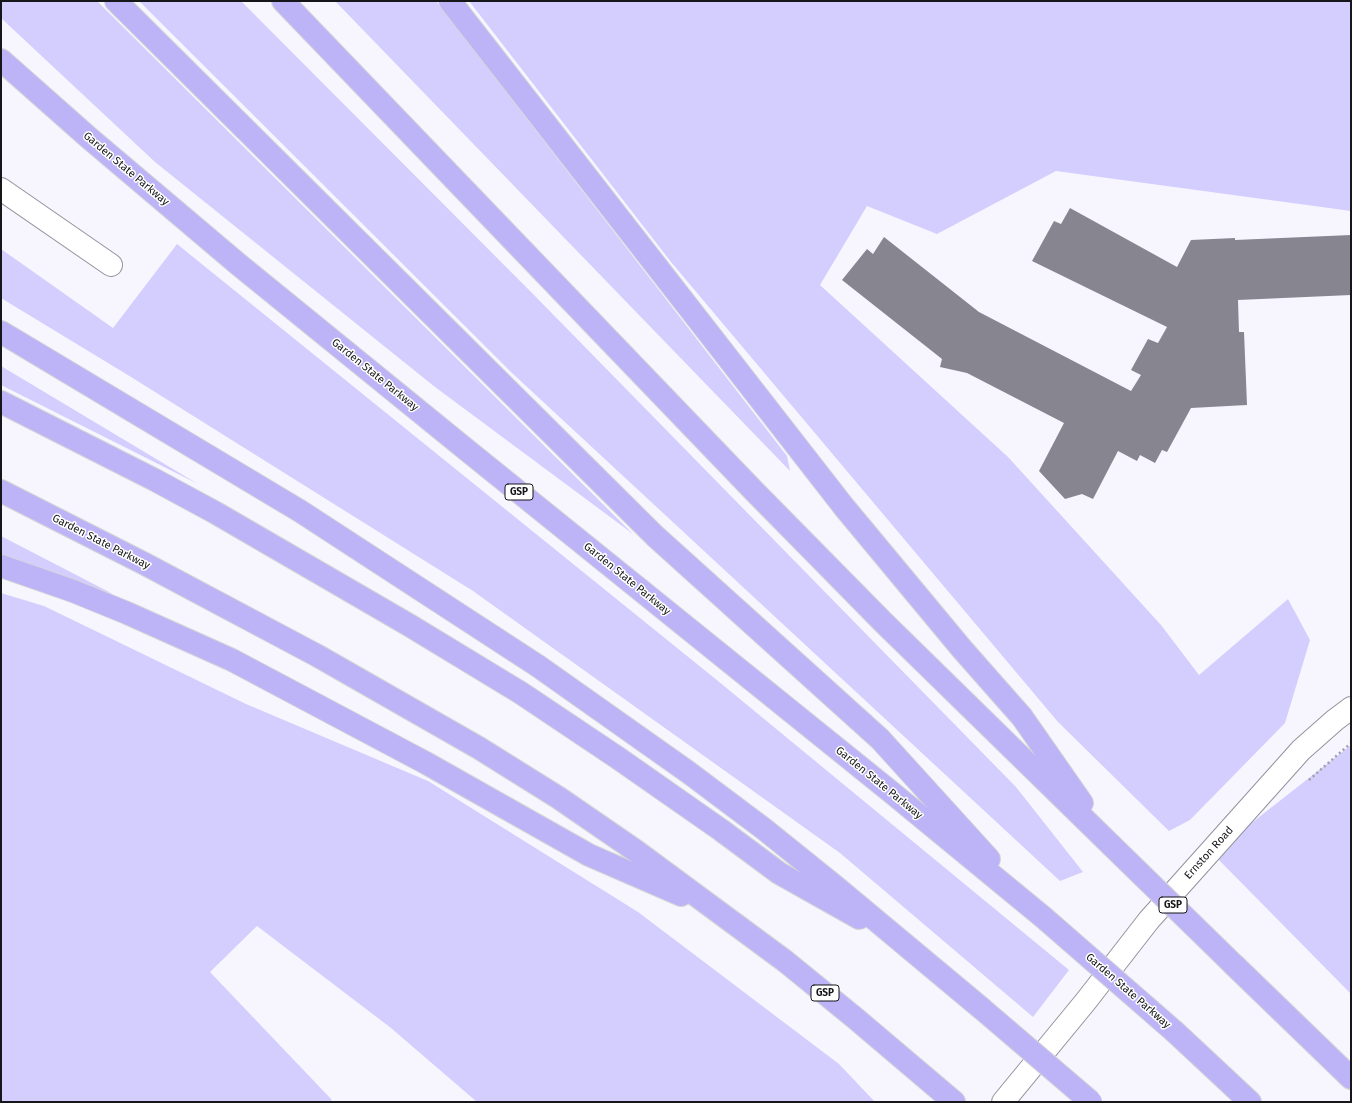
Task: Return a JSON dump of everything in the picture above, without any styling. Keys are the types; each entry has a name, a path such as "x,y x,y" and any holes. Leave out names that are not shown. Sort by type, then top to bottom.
{"highway":[{"path":"116,1 656,536 880,739 1043,917"},
{"name":"GSP","path":"283,1 748,485 894,633 1351,1078"},
{"path":"450,1 844,506 962,648 1022,717 1112,845"},
{"name":"Garden State Parkway","path":"1,60 94,142 238,264 492,471 891,792 1043,917 1174,1032 1250,1102"},
{"path":"1,332 300,511 538,666 663,754 764,829 907,945 1091,1102"},
{"path":"1,402 155,480 409,625 521,693 618,758 715,826 779,874 907,945"},
{"name":"Garden State Parkway","path":"1,491 145,564 304,648 401,702 559,798 636,851 785,961 954,1102"},
{"path":"1,566 80,594 134,616 232,660 432,766 589,855 715,909"}],"street":[{"path":"1,189 111,265"},
{"name":"Ernston Road","path":"1004,1102 1149,920 1301,750 1351,708"}],"shaded area":[{"path":"1,1 97,1 633,534 435,387 155,162 1,18"},
{"path":"139,1 241,1 534,295 1016,787 1083,872 1060,881 512,373"},
{"path":"335,1 436,1 787,456 790,471"},
{"path":"469,1 1351,1 1351,211 1056,171 937,234 867,206 820,285 1008,457 1161,625 1199,675 1288,599 1310,640 1285,723 1190,820 1169,831 1058,722 671,262"},
{"path":"177,244 718,681 1069,970 1033,1017 840,853 473,591 131,377 1,298 1,249 113,328"},
{"path":"1,366 198,484 1,385"},
{"path":"1,536 113,594 1,558"},
{"path":"1,593 44,606 246,704 428,781 638,912 839,1064 875,1102 477,1102 391,1028 257,926 210,972 332,1100 329,1102 1,1102"},
{"path":"1351,745 1351,994 1218,859 1240,832"}],"building":[{"path":"1070,208 1177,267 1191,240 1235,238 1235,240 1351,235 1351,295 1238,300 1239,332 1244,332 1247,405 1191,408 1167,452 1162,450 1155,463 1140,455 1137,461 1118,451 1093,499 1082,494 1065,499 1039,471 1064,423 967,373 940,367 942,359 842,280 867,249 873,254 884,237 979,312 1131,391 1141,375 1131,370 1148,339 1158,343 1167,327 1032,261 1054,221 1061,224"}]}
